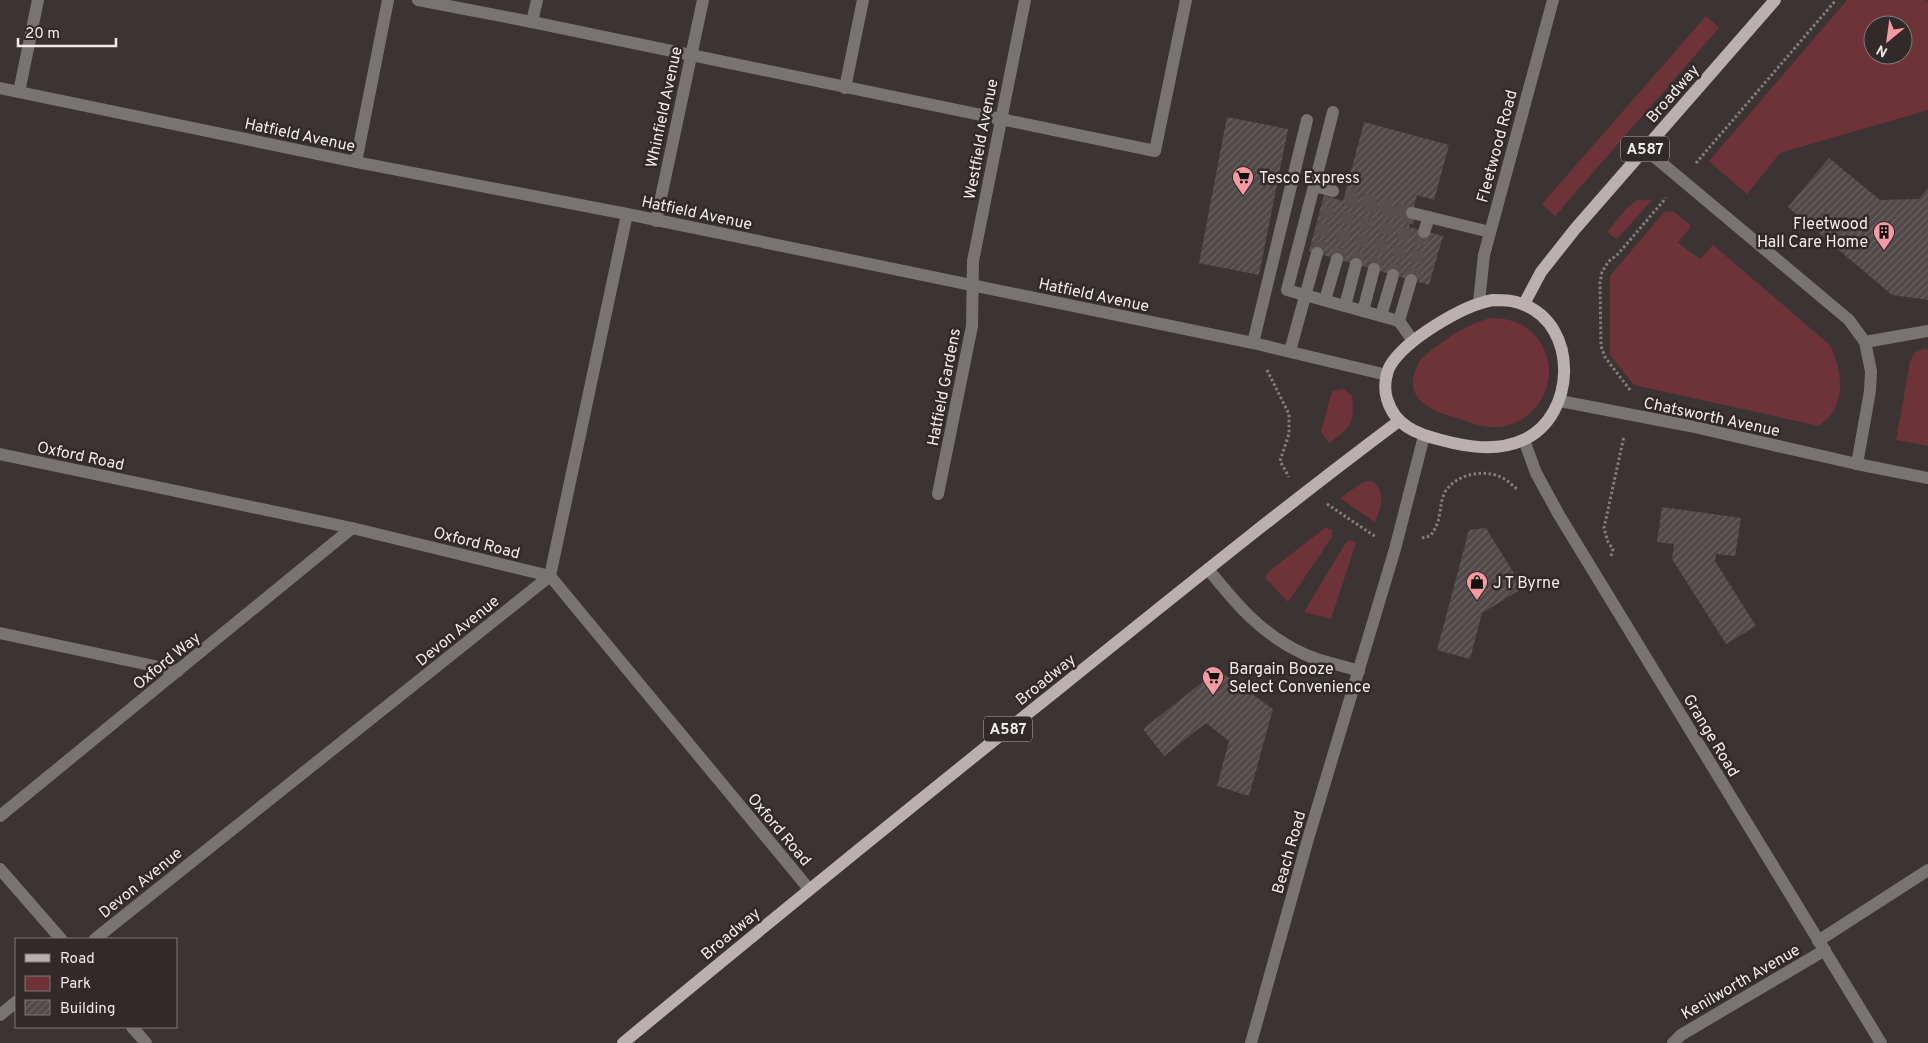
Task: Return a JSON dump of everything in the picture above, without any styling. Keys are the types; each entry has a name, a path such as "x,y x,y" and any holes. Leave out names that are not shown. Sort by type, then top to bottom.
{"main road":[{"name":"Broadway","path":"1524,304 1541,272 1569,236 1775,0"},
{"path":"1509,300 1524,304 1541,314 1553,327 1560,342 1564,365 1560,401 1549,420 1540,430 1524,440 1507,445 1491,447 1453,443 1424,436 1410,430 1399,421 1390,409 1386,394 1387,375 1390,366 1400,353 1413,341 1464,309 1479,302 1509,300"},
{"name":"Broadway","path":"622,1043 809,889 1208,568 1306,490 1399,421"}],"street":[{"path":"19,92 38,0"},
{"path":"356,162 388,0"},
{"path":"418,0 1155,152 1186,0"},
{"path":"532,22 537,0"},
{"name":"Whinfield Avenue","path":"656,220 703,0"},
{"path":"845,88 863,0"},
{"name":"Westfield Avenue","path":"972,286 973,261 1025,0"},
{"name":"Fleetwood Road","path":"1479,302 1484,255 1553,0"},
{"name":"Hatfield Avenue","path":"0,88 356,162 627,214 1253,343 1387,375"},
{"path":"1333,112 1287,290 1399,321 1413,341"},
{"path":"1253,343 1307,120"},
{"path":"1645,149 1849,320 1865,342 1870,371 1870,391 1857,464"},
{"path":"1314,186 1336,194"},
{"path":"1412,212 1490,232"},
{"path":"550,576 627,214"},
{"path":"1424,232 1429,217"},
{"path":"1290,351 1317,253"},
{"path":"1325,300 1336,259"},
{"path":"1345,306 1356,264"},
{"path":"1363,311 1374,269"},
{"path":"1381,316 1393,275"},
{"path":"1399,321 1411,280"},
{"name":"Hatfield Gardens","path":"938,494 972,326 972,286"},
{"path":"1865,342 1928,331"},
{"name":"Chatsworth Avenue","path":"1560,401 1690,426 1928,478"},
{"name":"Beach Road","path":"1251,1043 1308,839 1395,549 1424,436"},
{"name":"Grange Road","path":"1524,440 1536,473 1559,515 1881,1043"},
{"name":"Oxford Road","path":"0,454 352,528 550,576 809,889"},
{"name":"Oxford Way","path":"0,816 352,528"},
{"path":"1208,568 1238,606 1275,639 1306,655 1359,671"},
{"name":"Devon Avenue","path":"96,938 550,576"},
{"path":"0,633 178,671"},
{"path":"0,869 60,938"},
{"name":"Kenilworth Avenue","path":"1673,1043 1681,1035 1821,946 1928,870"},
{"path":"0,1015 15,1003"},
{"path":"133,1028 146,1043"}],"path":[{"path":"1682,179 1836,0"}],"green space":[{"path":"1847,0 1926,0 1928,2 1928,110 1780,153 1747,194 1709,161"},
{"path":"1706,16 1719,28 1555,216 1542,204"},
{"path":"1637,200 1652,200 1617,239 1607,232 1626,209"},
{"path":"1673,211 1691,226 1678,243 1700,259 1713,245 1830,345 1838,367 1840,389 1834,409 1819,426 1634,385 1610,355 1610,276 1664,212"},
{"path":"1491,318 1515,322 1535,335 1544,349 1549,373 1543,397 1536,407 1517,422 1499,427 1487,427 1476,424 1428,407 1420,401 1415,393 1413,384 1414,373 1420,360 1428,353 1463,329"},
{"path":"1925,348 1928,350 1928,446 1896,440 1910,362 1914,353"},
{"path":"1343,389 1352,395 1352,418 1347,428 1329,443 1321,432 1332,391"},
{"path":"1372,481 1380,490 1381,495 1381,505 1375,522 1340,498 1363,482"},
{"path":"1326,527 1332,530 1332,537 1288,602 1265,578 1268,572"},
{"path":"1350,540 1356,543 1331,619 1304,612 1345,544"}],"building":[{"name":"Tesco Express","path":"1227,117 1288,129 1259,275 1199,263"},
{"path":"1364,122 1449,145 1434,200 1417,195 1409,227 1443,236 1429,285 1309,251 1324,195 1343,201"},
{"name":"Fleetwood Hall Care Home","path":"1829,158 1880,200 1919,199 1928,188 1928,300 1892,295 1788,207"},
{"path":"1662,507 1741,518 1735,556 1716,554 1715,561 1756,626 1726,644 1672,559 1674,544 1657,542"},
{"name":"J T Byrne","path":"1486,528 1523,588 1482,613 1470,659 1437,650 1469,530"},
{"path":"1218,670 1273,709 1249,796 1217,786 1229,741 1206,723 1164,756 1143,729"}],"tunnel":[{"path":"1345,194 1412,213"},
{"path":"1337,259 1353,197"},
{"path":"1317,253 1331,198"},
{"path":"1356,264 1372,202"},
{"path":"1374,269 1392,207"},
{"path":"1393,275 1410,212"},
{"path":"1411,280 1424,232"}],"place":[{"name":"Tesco Express","path":"1243,196"},
{"name":"Fleetwood Hall Care Home","path":"1884,251"},
{"name":"J T Byrne","path":"1477,601"},
{"name":"Bargain Booze Select Convenience","path":"1213,696"}]}
